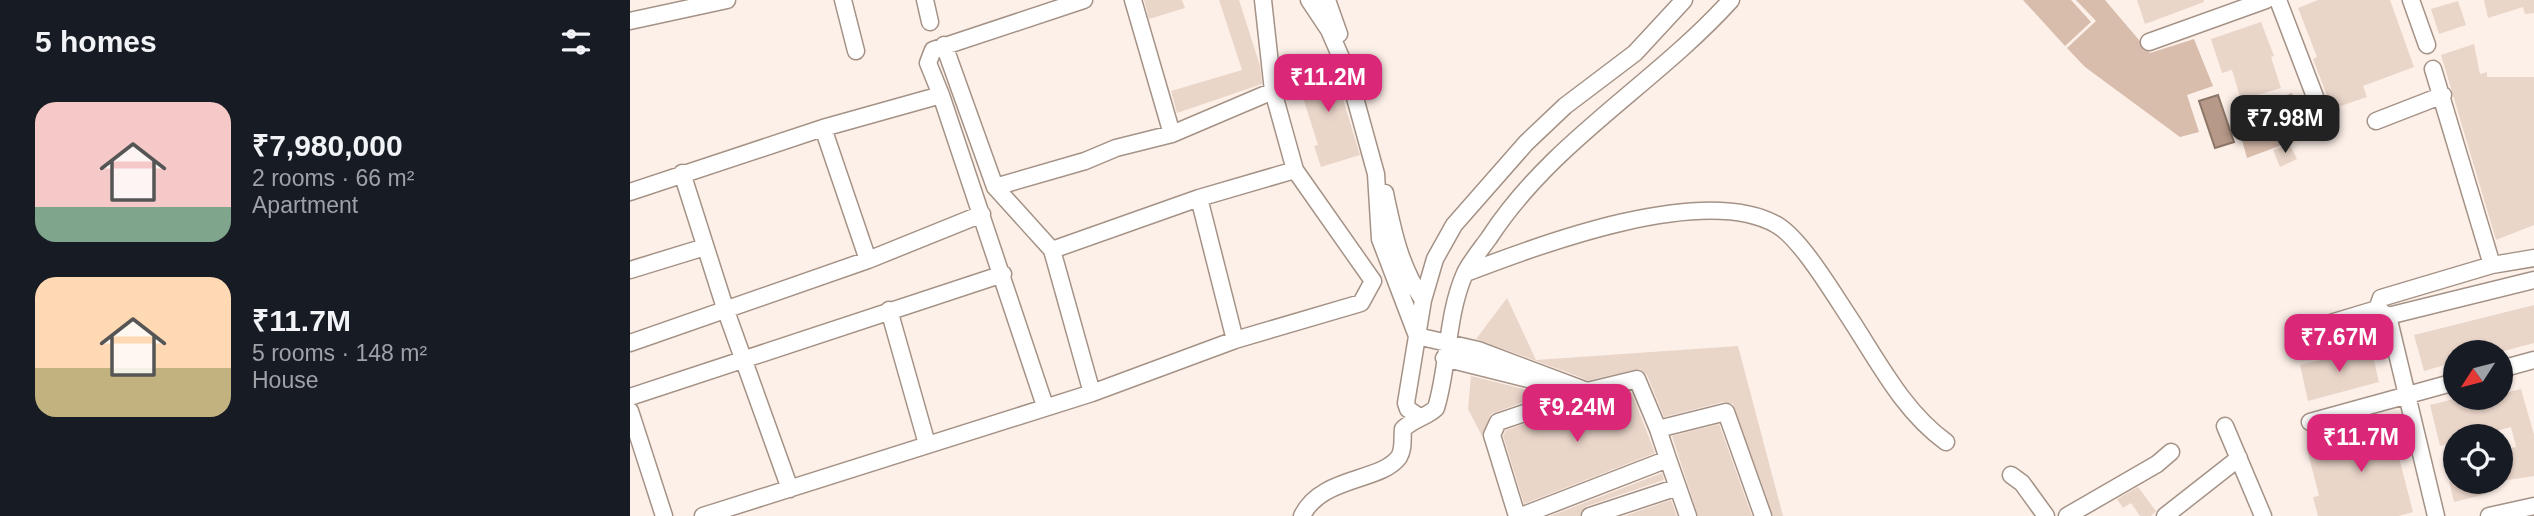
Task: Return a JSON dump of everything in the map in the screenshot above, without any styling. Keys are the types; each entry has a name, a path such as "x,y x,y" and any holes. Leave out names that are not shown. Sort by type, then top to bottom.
{"street":[{"path":"630,21 727,0"},
{"path":"843,0 856,51"},
{"path":"925,0 930,22"},
{"path":"1045,407 1003,274 928,64 933,50 944,45 1084,0"},
{"path":"1133,0 1172,134"},
{"path":"703,516 1092,393 1236,340 1362,303 1373,281 1295,170 1273,91 1264,0"},
{"path":"1310,0 1329,30 1349,76 1376,174 1380,239 1417,336 1445,349 1552,385 1558,394 1551,404"},
{"path":"1326,0 1367,107 1396,245 1413,287 1423,300"},
{"path":"1418,416 1408,409 1406,403 1423,300 1435,259 1454,225 1526,143 1565,106 1635,53 1684,0"},
{"path":"1301,516 1310,500 1398,459 1402,450 1403,429 1418,416 1429,415 1436,408 1445,349 1465,273 1510,205 1569,143 1683,48 1731,0"},
{"path":"2149,42 2266,0"},
{"path":"2278,0 2322,115"},
{"path":"2411,0 2427,45"},
{"path":"944,45 995,187 1052,250 1092,393"},
{"path":"2433,69 2493,265"},
{"path":"995,187 1085,161 1116,148 1172,134 1273,91"},
{"path":"630,192 823,128 941,95"},
{"path":"2376,121 2443,95"},
{"path":"823,128 868,260"},
{"path":"1052,250 1199,198 1295,170"},
{"path":"682,173 726,311 790,489"},
{"path":"1199,198 1236,340"},
{"path":"1465,273 1552,240 1651,218 1721,209 1751,213 1780,227 1812,264 1906,403 1924,426 1946,442"},
{"path":"630,343 868,260 982,214"},
{"path":"630,270 705,247"},
{"path":"2436,516 2409,395 2382,312 2381,298 2493,265 2534,258"},
{"path":"630,397 1003,274"},
{"path":"2304,331 2534,280"},
{"path":"889,310 927,444"},
{"path":"1445,349 1478,350 1587,391"},
{"path":"2513,366 2534,360"},
{"path":"1668,459 1540,511 1519,516 1492,435 1498,422 1587,391 1637,379 1658,429 1688,516"},
{"path":"2310,422 2443,385"},
{"path":"630,411 664,516"},
{"path":"1658,429 1726,412 1763,516"},
{"path":"2225,426 2263,516"},
{"path":"2067,516 2157,464 2171,452"},
{"path":"2165,516 2239,458"},
{"path":"2011,475 2021,483 2046,516"},
{"path":"1590,516 1678,487"},
{"path":"2489,516 2534,506"}],"shaded area":[{"path":"2023,0 2071,0 2091,22 2065,46"},
{"path":"2076,0 2105,0 2150,53 2194,39 2213,86 2187,95 2199,132 2180,137 2085,67 2067,48 2096,21"},
{"path":"2292,93 2309,135 2247,158 2237,122 2242,112"},
{"path":"2218,95 2234,142 2215,148 2199,101"}],"building":[{"path":"1144,0 1182,0 1185,8 1149,19"},
{"path":"1219,0 1239,0 1260,66 1262,84 1177,113 1171,91 1242,70"},
{"path":"2137,0 2204,0 2204,2 2145,24"},
{"path":"2318,0 2390,0 2414,67 2363,86 2367,97 2332,109 2313,59 2317,57 2298,8"},
{"path":"2484,0 2534,0 2534,13 2525,14 2523,7 2488,18"},
{"path":"2458,1 2466,25 2439,34 2431,9"},
{"path":"2261,22 2274,56 2271,57 2281,88 2241,100 2232,70 2222,73 2211,39"},
{"path":"2474,44 2480,74 2487,72 2487,77 2534,77 2534,225 2496,240 2441,55"},
{"path":"1331,60 1360,155 1321,167 1314,146 1318,145 1299,85 1303,83 1299,70"},
{"path":"2289,143 2297,159 2280,167 2273,150"},
{"path":"1507,298 1536,360 1738,346 1783,516 1773,516 1733,404 1723,402 1664,417 1647,375 1640,369 1588,380 1476,339"},
{"path":"2534,305 2534,343 2513,349 2513,340 2443,340 2443,365 2424,371 2414,335"},
{"path":"2371,348 2379,382 2308,401 2300,365"},
{"path":"1471,376 1545,394 1491,414 1482,436 1468,409"},
{"path":"2521,389 2534,435 2534,476 2513,479 2513,448 2516,447 2513,424 2443,424 2443,445 2440,446 2430,405 2443,402 2443,410 2513,410 2513,391"},
{"path":"1631,391 1655,453 1524,504 1503,436 1506,430 1555,414 1567,395 1589,401"},
{"path":"2388,415 2413,512 2399,516 2318,516 2313,497 2319,496 2307,449 2360,434 2357,424"},
{"path":"1719,424 1752,516 1698,516 1672,436"},
{"path":"1662,473 1664,480 1587,506 1580,516 1550,516"},
{"path":"2138,487 2156,511 2151,516 2140,516 2131,503 2123,508 2117,499"},
{"path":"2452,494 2482,494 2482,495 2454,502"},
{"path":"1671,500 1677,516 1624,516"}]}
